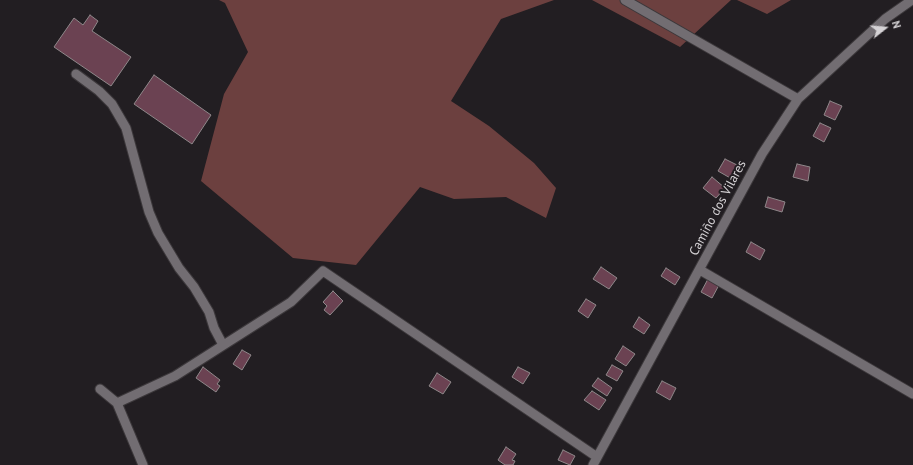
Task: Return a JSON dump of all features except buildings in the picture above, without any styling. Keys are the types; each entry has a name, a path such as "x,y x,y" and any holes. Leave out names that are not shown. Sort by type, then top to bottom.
{"street":[{"path":"625,0 798,99"},
{"name":"Camiño dos Vilares","path":"595,461 762,154 798,99 885,19 912,0"},
{"path":"76,74 99,91 112,104 126,128 148,212 158,233 179,268 194,287 209,312 214,328 224,345"},
{"path":"700,270 913,394"},
{"path":"117,403 175,376 224,345 291,302 323,271 595,461"},
{"path":"100,390 117,403 143,465"}],"shaded area":[{"path":"219,0 554,0 501,19 451,101 489,126 534,163 556,188 546,218 506,197 454,199 420,187 356,265 293,258 201,181 224,94 248,52 225,3"},
{"path":"592,0 731,0 680,47"},
{"path":"737,0 791,0 767,14"}]}
